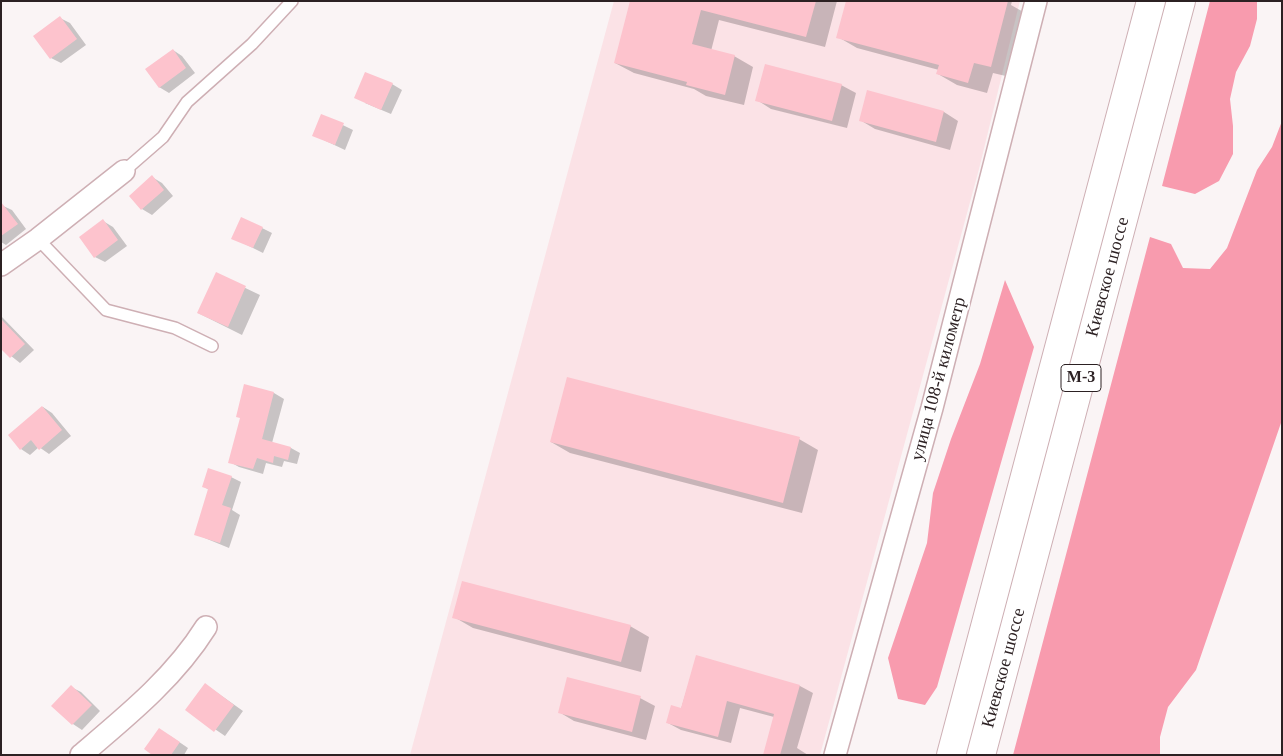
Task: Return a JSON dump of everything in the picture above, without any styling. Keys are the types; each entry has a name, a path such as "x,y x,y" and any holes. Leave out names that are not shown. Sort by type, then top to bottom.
{"highway":[{"name":"Киевское шоссе","path":"951,755 1151,1"},
{"name":"Киевское шоссе","path":"981,755 1181,1"}],"street":[{"name":"улица 108-й километр","path":"835,755 932,408 1036,1"},
{"path":"1,265 38,239 124,171"},
{"path":"82,755 138,707 190,652 206,627"}],"lane":[{"path":"124,171 163,137 187,102 252,44 292,1"},
{"path":"38,239 106,310 175,328 212,346"}],"shaded area":[{"path":"614,1 1020,1 979,169 820,755 410,755"},
{"path":"1210,1 1257,1 1257,19 1250,46 1236,72 1230,99 1233,126 1233,154 1219,181 1195,194 1162,186"},
{"path":"1282,121 1282,420 1196,670 1168,707 1160,737 1160,755 1013,755 1150,237 1171,244 1183,268 1210,269 1227,248 1257,170 1272,147"},
{"path":"1005,280 1034,347 937,687 925,705 898,699 888,658 927,543 933,493 951,439 980,364"}],"building":[{"path":"630,1 816,1 806,37 701,10 692,44 735,55 725,95 686,85 687,82 614,63"},
{"path":"846,1 1008,1 991,67 974,63 968,83 936,74 939,65 836,38"},
{"path":"60,16 77,39 50,59 33,36"},
{"path":"173,49 186,68 159,88 145,69"},
{"path":"765,64 842,84 832,121 755,101"},
{"path":"365,72 393,83 381,110 354,98"},
{"path":"867,90 944,111 936,142 859,121"},
{"path":"321,114 344,123 335,145 312,136"},
{"path":"152,175 164,190 141,210 129,196"},
{"path":"1,202 18,224 1,236"},
{"path":"241,217 263,227 253,248 231,239"},
{"path":"103,219 118,240 94,258 79,237"},
{"path":"216,272 246,286 228,327 197,313"},
{"path":"1,319 25,344 10,358 1,349"},
{"path":"567,377 800,437 783,503 550,442"},
{"path":"244,384 274,392 262,439 291,447 288,460 274,456 273,463 257,458 253,469 228,463 240,418 236,417"},
{"path":"42,406 62,430 39,450 31,440 20,450 8,435"},
{"path":"208,468 232,476 222,505 231,508 220,543 194,535 208,489 202,487"},
{"path":"462,581 631,625 621,662 452,618"},
{"path":"696,655 800,685 780,755 763,755 774,714 727,701 718,737 666,723 671,705 681,708"},
{"path":"567,677 641,696 632,732 558,713"},
{"path":"205,683 234,705 214,732 185,710"},
{"path":"71,685 92,705 72,725 51,706"},
{"path":"159,728 180,742 171,755 152,755 144,749"}]}
